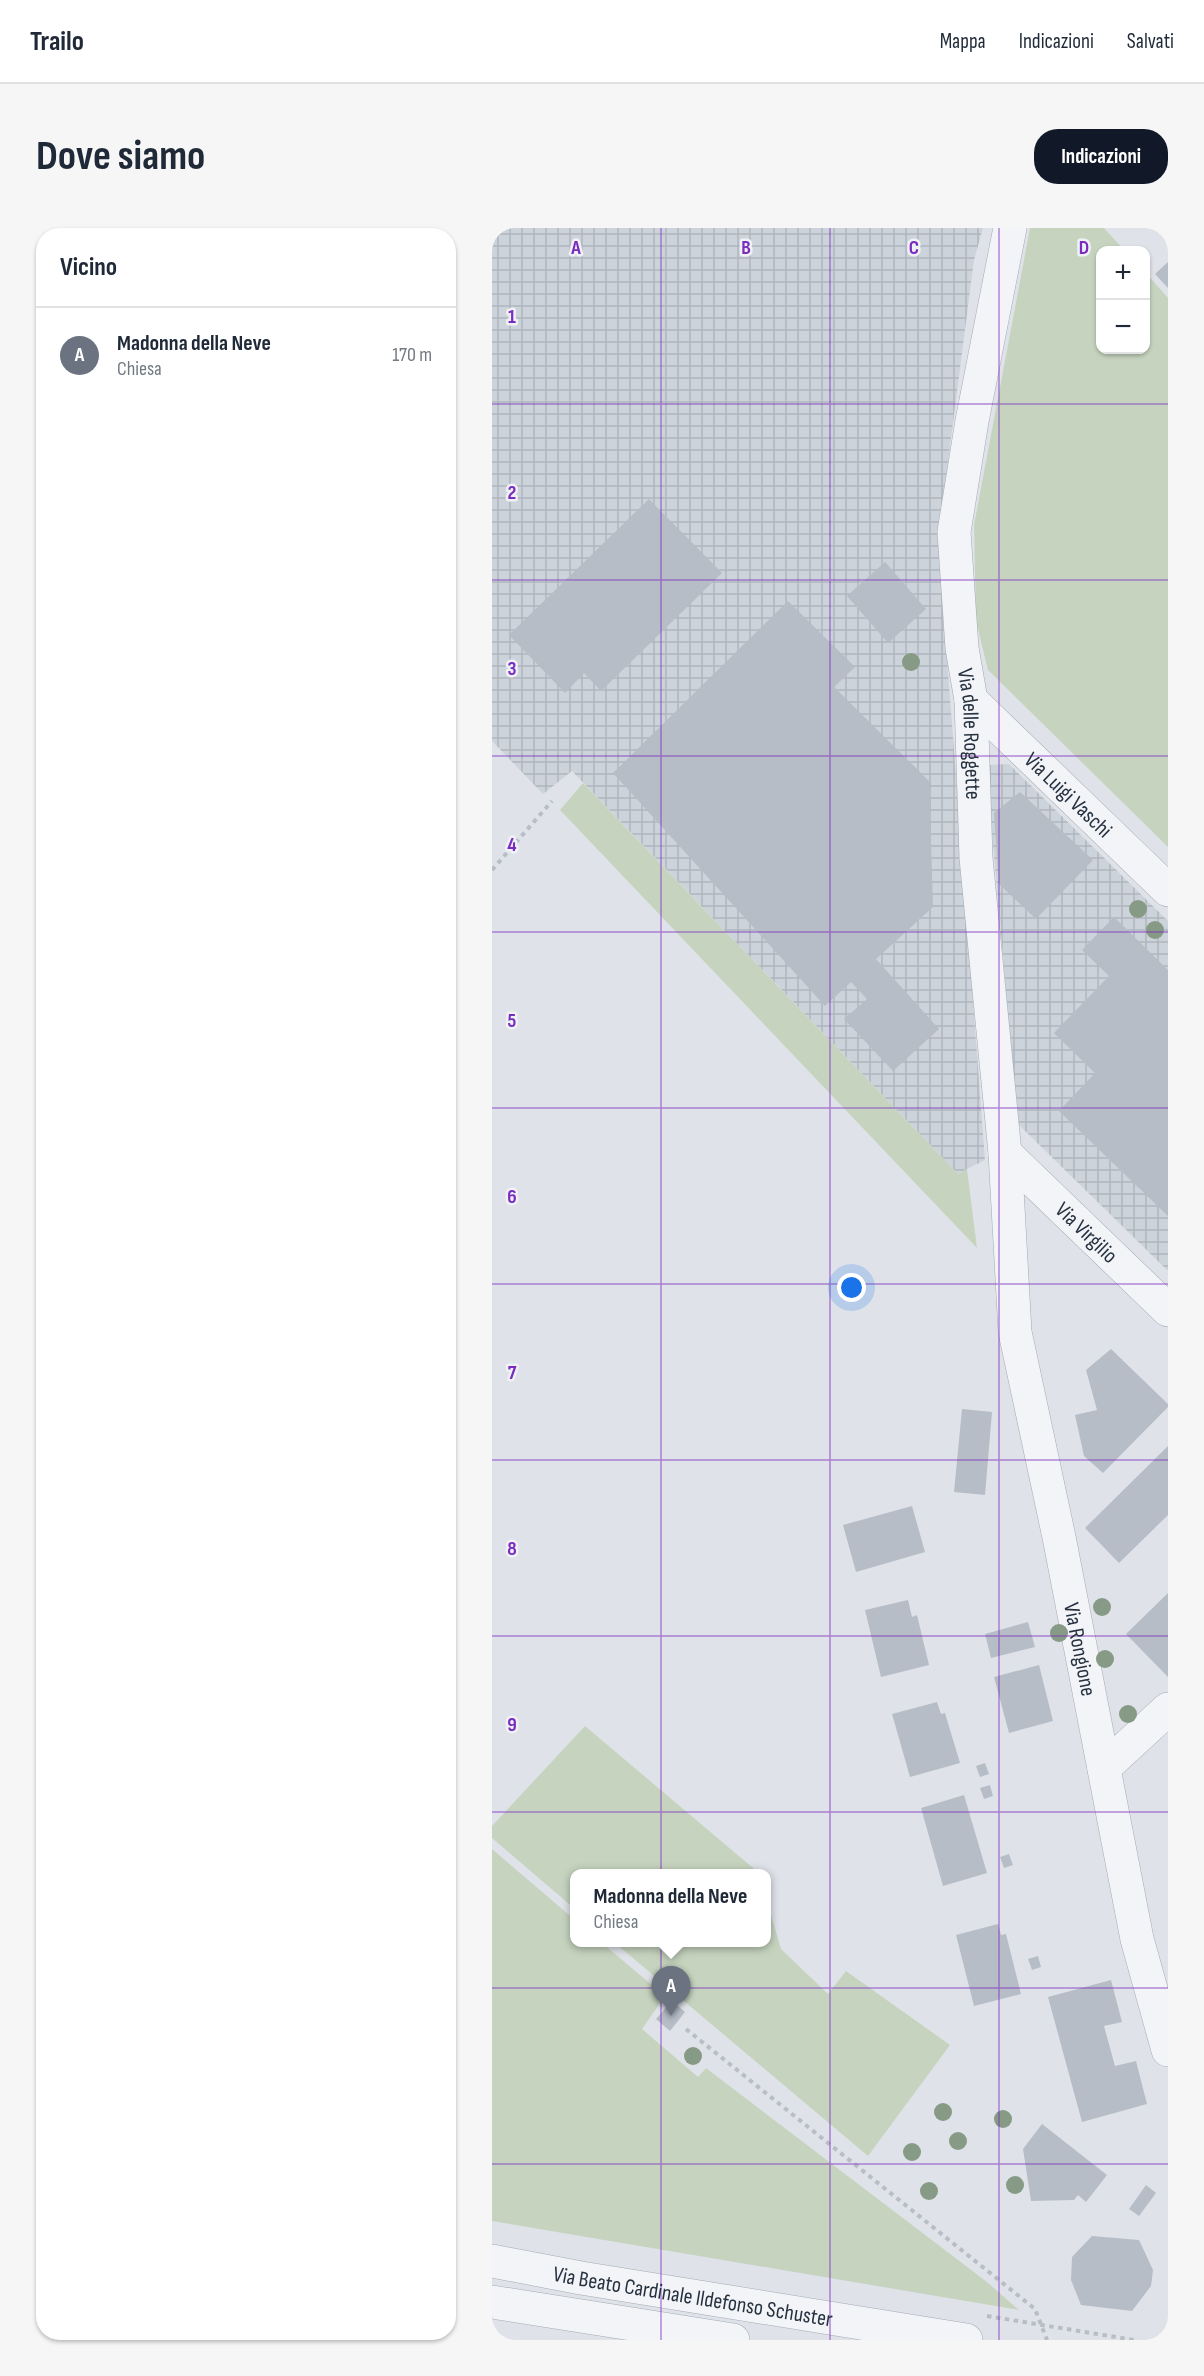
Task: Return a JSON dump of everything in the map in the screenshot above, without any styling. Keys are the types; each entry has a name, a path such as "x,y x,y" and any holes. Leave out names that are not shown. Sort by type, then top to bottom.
{"street":[{"name":"Via delle Roggette","path":"1010,228 972,421 954,532 962,648 972,700 976,858 1005,1153 1010,1243"},
{"name":"Via Luigi Vaschi","path":"972,700 1168,890"},
{"name":"Via Virgilio","path":"1005,1153 1168,1310"},
{"name":"Via Rongione","path":"1010,1243 1015,1332 1059,1537 1137,1939 1168,2050"},
{"path":"1104,1768 1168,1709"},
{"name":"Via Beato Cardinale Ildefonso Schuster","path":"492,2261 966,2340"},
{"name":"Via Beato Cardinale Ildefonso Schuster","path":"492,2302 733,2340"}],"path":[{"path":"492,870 552,801"},
{"path":"686,2029 1035,2309 1047,2340"}],"shaded area":[{"path":"492,228 983,228 974,260 938,539 985,1160 958,1174 572,771 543,794 492,741"},
{"path":"1009,764 1168,921 1168,1271 1018,1124 986,765"}],"green space":[{"path":"1030,228 1104,228 1120,246 1096,246 1096,354 1150,354 1150,278 1168,298 1168,847 988,670 976,621 974,525"},
{"path":"583,783 958,1174 967,1169 977,1248 560,810"},
{"path":"585,1726 754,1869 570,1869 570,1905 492,1838 492,1826"},
{"path":"492,1849 570,1916 570,1947 607,1947 665,1996 642,2029 698,2077 706,2068 987,2282 1019,2310 492,2221"},
{"path":"771,1915 781,1949 828,1994 846,1971 950,2045 868,2156 620,1947 771,1947"}],"building":[{"path":"1168,262 1168,288 1155,274"},
{"path":"649,499 722,573 601,691 584,673 565,693 509,635"},
{"path":"885,562 926,609 888,643 847,596"},
{"path":"788,601 855,667 834,687 929,781 933,907 876,959 939,1029 893,1071 844,1019 867,999 851,982 825,1006 613,773"},
{"path":"1020,792 1093,860 1036,919 999,884 994,813"},
{"path":"1114,917 1168,970 1168,1216 1059,1111 1095,1073 1054,1033 1109,976 1082,950"},
{"path":"1111,1349 1168,1404 1168,1407 1103,1473 1084,1456 1075,1415 1097,1410 1086,1370"},
{"path":"962,1409 992,1412 985,1495 954,1492"},
{"path":"1168,1446 1168,1515 1119,1563 1085,1528"},
{"path":"912,1506 925,1552 856,1572 843,1525"},
{"path":"1168,1593 1168,1677 1126,1634"},
{"path":"908,1600 912,1617 917,1615 929,1665 881,1677 865,1610"},
{"path":"1028,1622 1035,1647 991,1658 985,1634"},
{"path":"1039,1665 1053,1721 1009,1733 994,1677"},
{"path":"937,1702 941,1714 945,1713 960,1763 910,1777 892,1714"},
{"path":"985,1763 989,1774 980,1777 976,1766"},
{"path":"990,1785 993,1796 984,1799 980,1788"},
{"path":"964,1795 987,1873 943,1886 921,1808"},
{"path":"1009,1854 1013,1865 1004,1868 1000,1857"},
{"path":"998,1924 1001,1935 1006,1934 1021,1994 974,2006 956,1935"},
{"path":"1038,1956 1041,1967 1032,1970 1028,1959"},
{"path":"1111,1980 1122,2022 1104,2026 1115,2066 1136,2061 1147,2104 1082,2122 1048,1997"},
{"path":"672,2001 685,2012 670,2031 656,2019"},
{"path":"1042,2124 1107,2175 1086,2202 1078,2195 1074,2200 1031,2201 1023,2149"},
{"path":"1146,2185 1156,2193 1139,2216 1129,2209"},
{"path":"1092,2236 1139,2240 1153,2270 1151,2286 1132,2311 1081,2305 1071,2280 1072,2257"}],"place":[{"name":"Madonna della Neve","path":"671,2016"}]}
